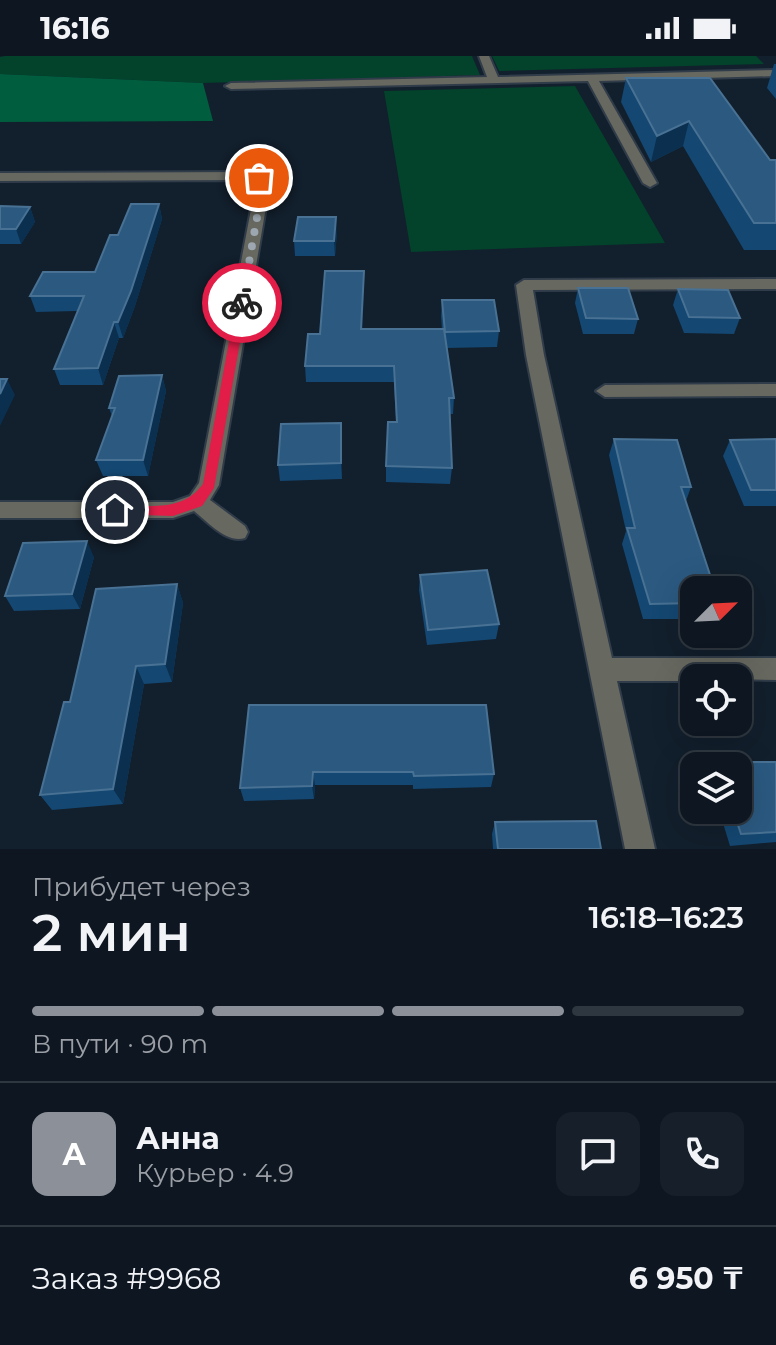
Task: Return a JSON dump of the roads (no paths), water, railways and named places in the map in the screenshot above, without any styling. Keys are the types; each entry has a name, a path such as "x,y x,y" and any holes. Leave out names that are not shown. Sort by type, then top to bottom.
{"street":[{"path":"484,56 494,80"},
{"path":"231,86 591,77 702,80 776,73"},
{"path":"591,77 650,183"},
{"path":"0,177 250,176 263,183 209,485 197,502 173,510 0,510"},
{"path":"640,849 535,355 524,285 776,284"},
{"path":"605,391 776,390"},
{"path":"197,502 237,532"},
{"path":"601,670 776,669"}]}
